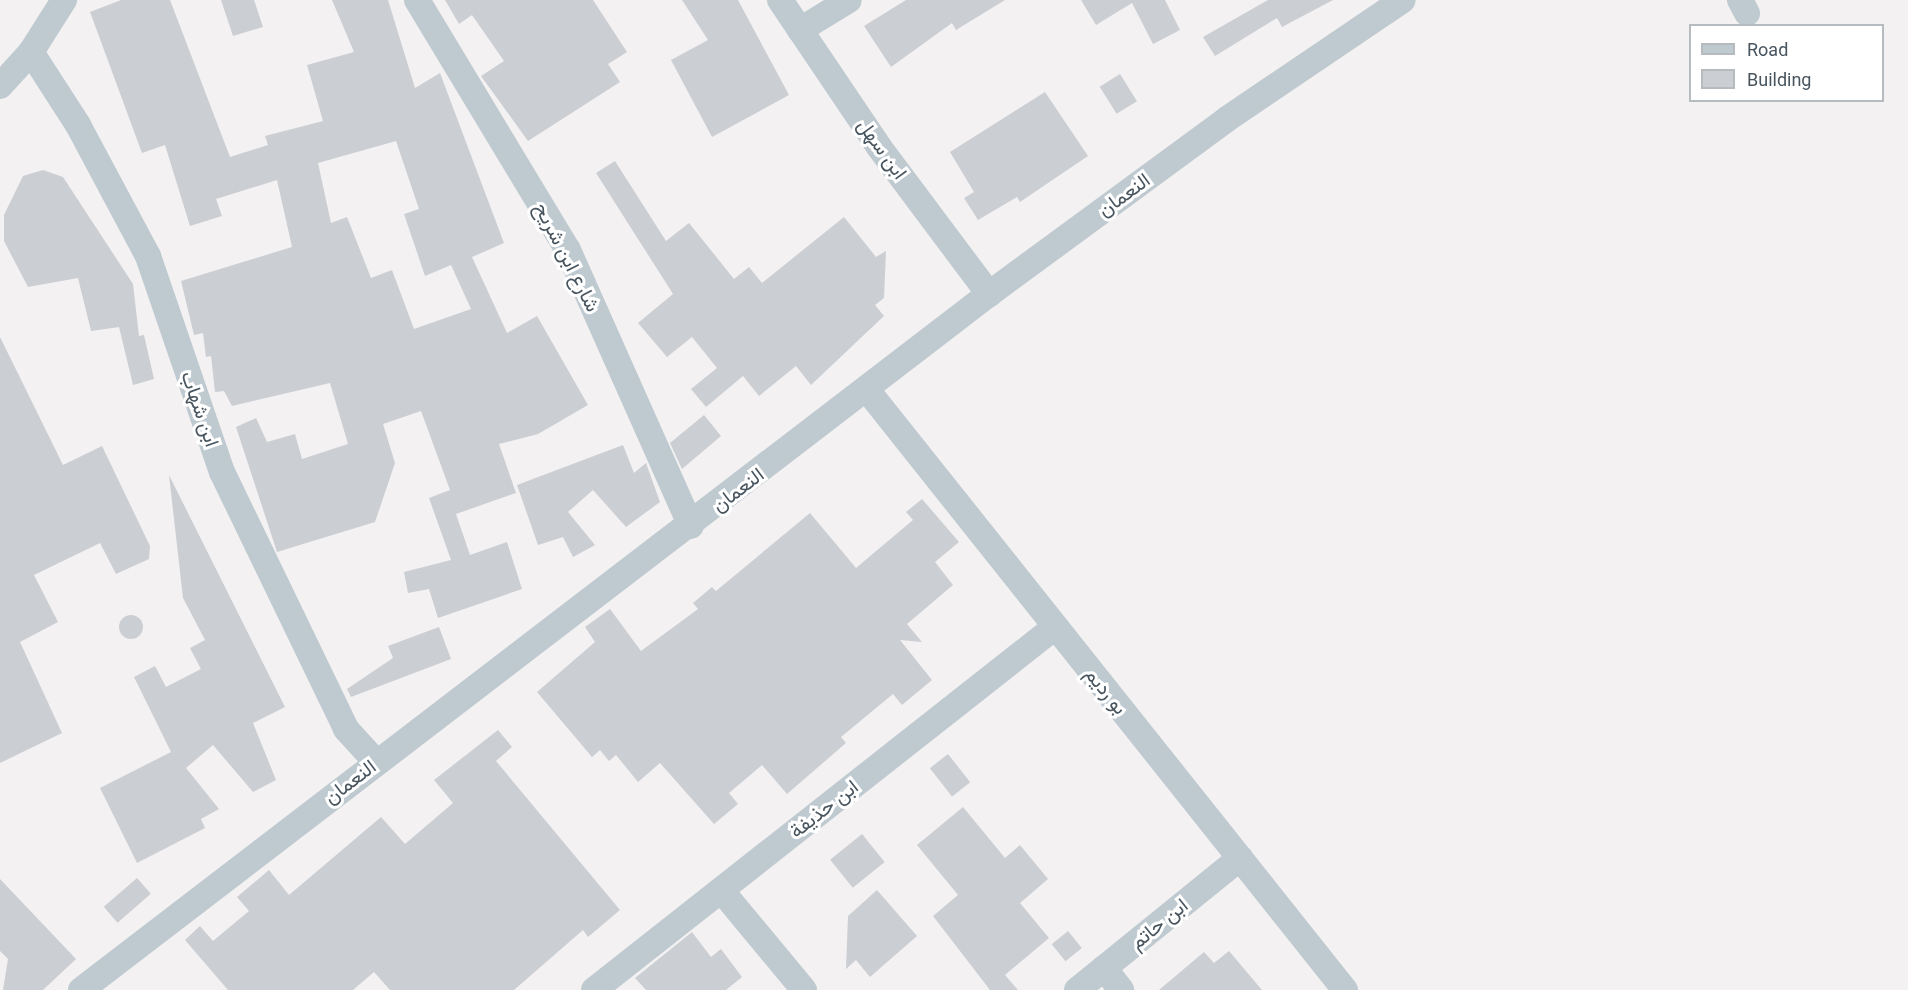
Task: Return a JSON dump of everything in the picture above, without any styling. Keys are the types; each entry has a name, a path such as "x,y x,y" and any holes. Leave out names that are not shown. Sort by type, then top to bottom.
{"street":[{"path":"0,86 31,52 64,0"},
{"name":"شارع ابن شريح","path":"417,0 568,250 691,526"},
{"name":"ابن سهل","path":"780,0 989,294"},
{"path":"800,30 849,0"},
{"name":"النعمان","path":"81,990 376,762 868,391 989,294 1227,119 1403,0"},
{"path":"0,53 31,52"},
{"name":"ابن شهاب","path":"31,52 148,256 222,472 346,729 376,762"},
{"name":"بو رديم","path":"868,391 1345,990"},
{"name":"ابن حذيفة","path":"594,990 1055,627"},
{"name":"ابن حاتم","path":"1077,990 1240,858"},
{"path":"721,890 804,990"},
{"path":"1104,968 1121,990"}],"building":[{"path":"121,0 170,0 230,157 268,145 265,136 323,121 307,65 354,52 332,0 388,0 415,88 440,73 504,243 472,257 507,333 537,316 588,405 538,434 499,444 516,493 456,514 470,555 507,542 522,589 438,618 429,589 408,593 404,572 451,560 429,498 450,490 421,411 383,424 395,463 375,522 277,552 236,427 256,418 267,442 295,434 302,459 348,444 330,383 232,406 224,391 215,392 211,356 206,357 203,333 194,335 181,281 292,247 277,180 216,199 222,216 190,226 165,145 142,153 90,12","holes":["396,141 419,209 404,214 425,276 451,265 471,309 414,329 392,270 371,278 347,217 331,223 318,163"]},
{"path":"221,0 254,0 263,27 233,36"},
{"path":"445,0 593,0 627,52 608,64 620,82 528,141 481,76 504,61 472,15 459,24"},
{"path":"682,0 738,0 789,95 712,137 671,60 708,40"},
{"path":"906,0 1005,0 956,30 952,23 891,67 864,26"},
{"path":"1081,0 1165,0 1180,30 1153,44 1132,3 1096,25"},
{"path":"1268,0 1333,0 1282,27 1277,18 1215,56 1203,37"},
{"path":"1120,74 1137,101 1117,114 1100,87"},
{"path":"1045,92 1088,156 1020,202 1017,197 978,220 964,198 974,192 950,152"},
{"path":"615,161 666,241 689,223 734,279 749,267 762,283 844,217 876,257 886,251 884,298 875,305 884,316 811,385 796,366 759,396 743,376 706,407 691,389 717,368 692,337 667,357 638,323 673,294 596,173"},
{"path":"43,170 63,177 133,284 139,336 144,335 154,379 133,385 119,327 91,331 78,278 28,287 4,241 4,215 23,176"},
{"path":"0,337 63,465 102,446 150,546 149,559 116,574 100,543 34,575 58,622 20,642 62,733 0,763"},
{"path":"704,415 721,436 682,469 670,443"},
{"path":"623,445 634,473 646,463 660,502 626,527 593,490 568,512 595,545 573,557 563,537 538,545 517,485"},
{"path":"169,475 285,707 253,723 276,780 253,792 213,745 186,768 219,809 201,819 205,828 137,863 100,788 171,752 134,677 155,666 166,687 201,669 190,648 205,640 183,598"},
{"path":"922,499 959,542 935,562 953,585 907,624 922,642 900,640 932,680 902,705 893,694 841,737 846,743 787,794 762,765 729,793 738,804 714,824 660,763 638,782 616,755 609,761 600,750 592,757 537,692 595,642 585,627 610,609 641,651 698,609 693,603 712,587 716,591 810,513 856,568 913,520 906,512"},
{"path":"131,615 140,618 143,627 140,636 131,639 122,636 119,627 122,618"},
{"path":"439,627 451,659 351,697 347,689 393,658 388,646"},
{"path":"498,730 512,747 496,761 620,910 588,937 583,930 514,990 390,990 374,972 353,990 228,990 185,940 200,926 213,941 249,911 237,897 269,870 289,895 381,817 405,844 453,803 434,780"},
{"path":"948,754 970,782 952,797 930,768"},
{"path":"963,807 1005,858 1020,845 1048,879 1020,903 1049,938 1005,975 1018,990 990,990 933,916 958,895 917,845"},
{"path":"862,834 885,862 853,888 830,860"},
{"path":"137,878 151,894 118,923 104,907"},
{"path":"0,879 76,959 43,990 3,990 8,959 0,951"},
{"path":"877,890 917,936 870,977 856,960 846,969 848,916"},
{"path":"1068,931 1082,948 1066,961 1052,944"},
{"path":"692,932 711,957 721,949 742,977 726,990 646,990 635,978"},
{"path":"1229,951 1262,990 1159,990 1204,952 1214,963"}]}
